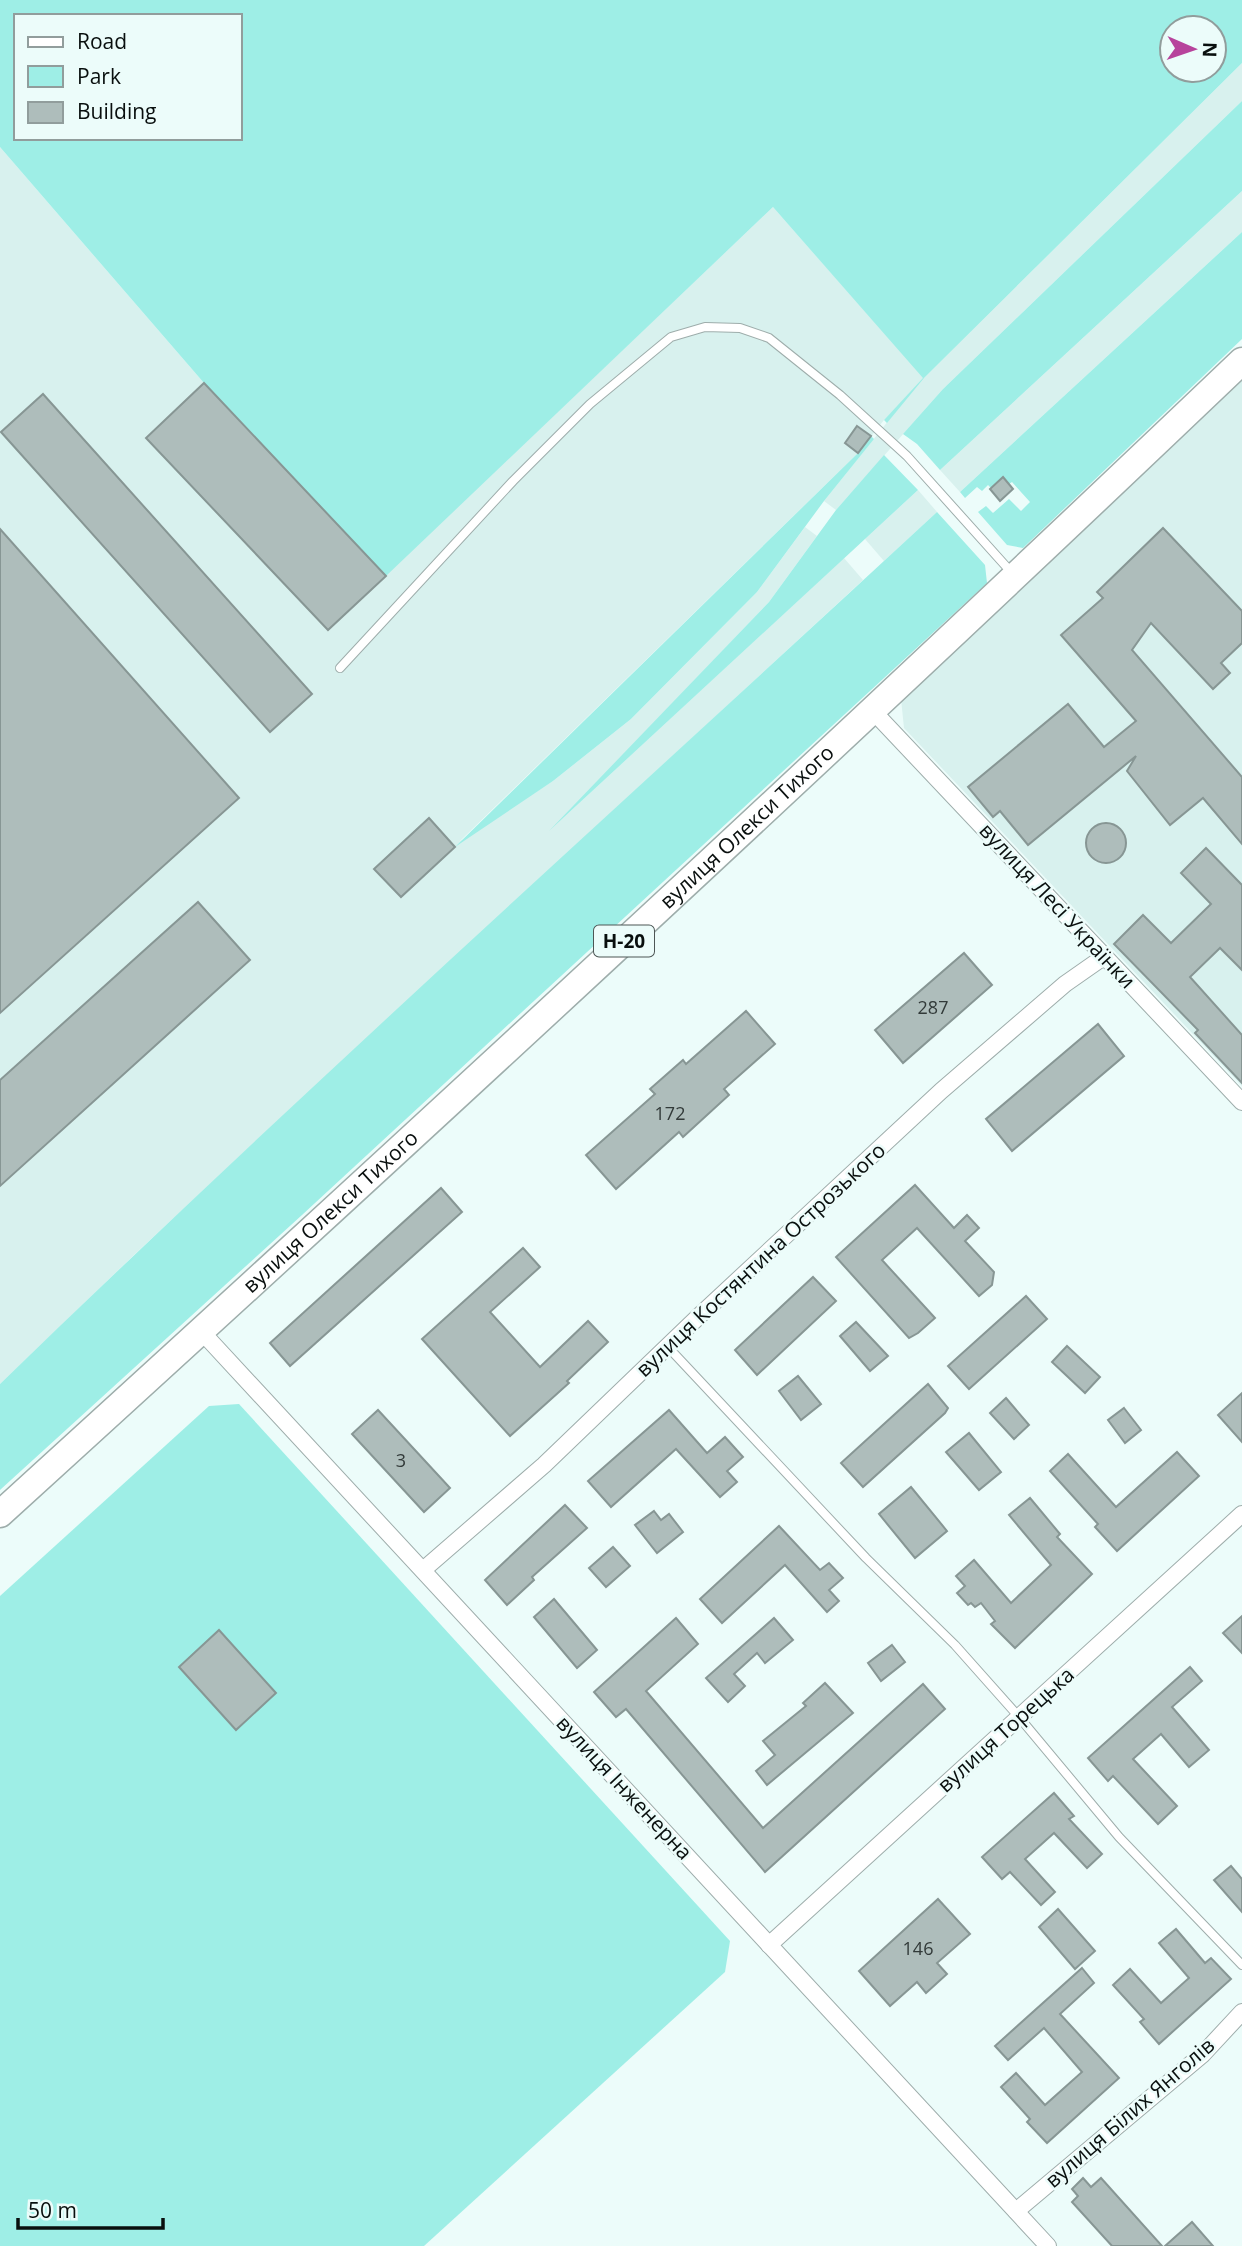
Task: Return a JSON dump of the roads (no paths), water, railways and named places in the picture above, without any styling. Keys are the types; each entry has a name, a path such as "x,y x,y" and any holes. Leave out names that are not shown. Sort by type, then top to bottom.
{"main road":[{"name":"вулиця Олекси Тихого","path":"0,1514 872,710 1242,360"}],"street":[{"name":"вулиця Лесі Українки","path":"872,710 1242,1102"},
{"name":"вулиця Костянтина Острозького","path":"423,1570 544,1465 941,1090 1065,984 1105,956"},
{"name":"вулиця Інженерна","path":"201,1331 1048,2246"},
{"name":"вулиця Торецька","path":"769,1945 1242,1514"},
{"name":"вулиця Білих Янголів","path":"1016,2211 1203,2054 1242,2012"}],"lane":[{"path":"340,668 513,481 590,404 671,337 705,327 740,328 769,338 840,395 907,456 1014,576"},
{"path":"667,1346 866,1558 955,1645 1119,1836 1242,1965"}]}
